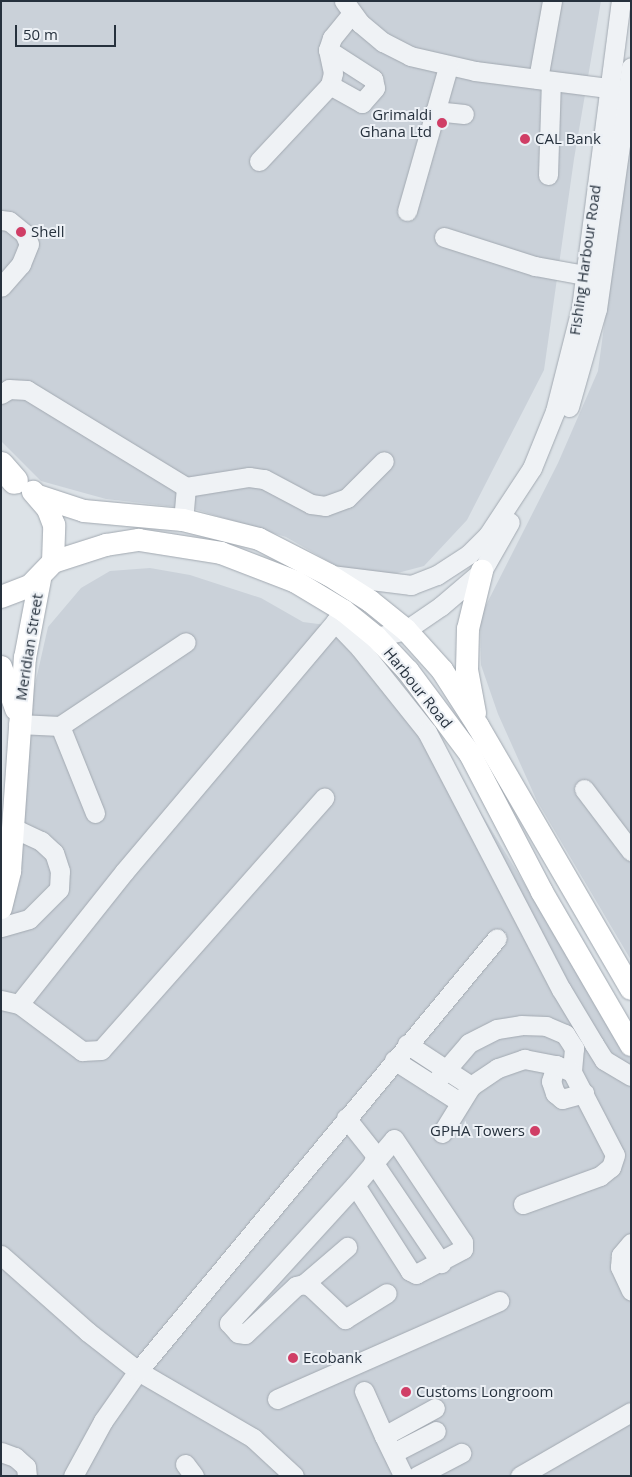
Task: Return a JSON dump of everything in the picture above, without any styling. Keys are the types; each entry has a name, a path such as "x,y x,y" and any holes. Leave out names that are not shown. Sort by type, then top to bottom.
{"main road":[{"path":"6,475 38,496"},
{"name":"Harbour Road","path":"38,496 84,512 183,520 259,539 329,575 370,601 406,630 442,670 478,726 631,989"},
{"name":"Meridian Street","path":"1,908 10,871 13,828 8,798 25,658 47,570 54,525 48,509 38,496"},
{"name":"Harbour Road","path":"1,597 18,592 47,570 106,544 139,540 221,553 296,582 339,616 376,637 408,671 470,754 542,892 631,1045"},
{"path":"478,726 467,670 472,608 482,571"},
{"name":"Meridian Street","path":"1,667 18,719"}],"street":[{"path":"548,175 544,80 552,1"},
{"name":"Fishing Harbour Road","path":"329,575 411,585 454,565 488,535 532,468 555,411 579,317 621,1"},
{"path":"259,161 330,85 333,73 328,50 348,7 383,42 410,56 448,67 608,88 626,102"},
{"path":"328,50 373,79 375,88 362,103 330,85"},
{"path":"407,211 448,67"},
{"name":"Fishing Harbour Road","path":"376,637 406,630 441,606 482,571 538,475 565,416 580,374 597,309 631,68"},
{"path":"436,111 464,114"},
{"path":"1,220 9,221 24,233 29,244 21,264 1,287"},
{"path":"444,237 535,266 585,274"},
{"path":"1,394 9,389 27,390 186,488 248,477 264,480 310,504 325,506 347,498 384,461"},
{"path":"183,520 186,488"},
{"path":"324,798 101,1050 82,1051 10,1002 124,872 339,616 360,648 427,732 561,989 604,1060 631,1076"},
{"path":"18,719 60,726 186,642"},
{"path":"60,726 95,812"},
{"path":"584,789 631,851"},
{"path":"1,927 29,919 59,889 60,871 54,853 41,841 13,828"},
{"path":"73,1476 103,1421 138,1371 407,1044 498,938"},
{"path":"433,1085 444,1069 468,1043 497,1029 521,1025 546,1026 565,1034 574,1048 564,1069 551,1081 555,1092 562,1099 584,1093"},
{"path":"407,1044 471,1086"},
{"path":"394,1060 460,1102"},
{"path":"442,1133 471,1086 498,1068 524,1060 564,1069 584,1093 612,1145 615,1155 610,1167 600,1176 523,1204"},
{"path":"346,1118 441,1262"},
{"path":"347,1247 304,1284 296,1286 244,1334 232,1328 231,1318 355,1186 390,1141 398,1141 462,1236 463,1249 423,1272 410,1271 355,1186"},
{"path":"631,1243 621,1255 620,1267 631,1291"},
{"path":"1,1255 81,1326 138,1371 219,1416 274,1454 294,1476"},
{"path":"304,1284 311,1287 345,1318 387,1293"},
{"path":"277,1399 500,1300"},
{"path":"352,1366 384,1436 406,1476 461,1453"},
{"path":"384,1436 435,1408"},
{"path":"520,1476 631,1412"},
{"path":"219,1416 278,1476"},
{"path":"393,1453 436,1431"},
{"path":"1,1452 15,1458 26,1467 27,1476"}],"shaded area":[{"path":"1,1 601,1 574,159 544,370 467,520 424,566 386,576 347,572 286,537 194,509 106,499 41,481 1,441"},
{"path":"631,126 631,960 537,801 498,714 481,665 480,617 558,463 598,371"},
{"path":"150,568 190,575 261,598 303,622 326,625 375,680 422,717 631,1057 631,1476 1,1476 1,896 14,736 32,735 33,693 48,627 81,588 110,571"}],"place":[{"name":"Grimaldi Ghana Ltd","path":"442,123"},
{"name":"CAL Bank","path":"525,139"},
{"name":"Shell","path":"21,232"},
{"name":"GPHA Towers","path":"535,1131"},
{"name":"Ecobank","path":"293,1358"},
{"name":"Customs Longroom","path":"406,1392"}]}
